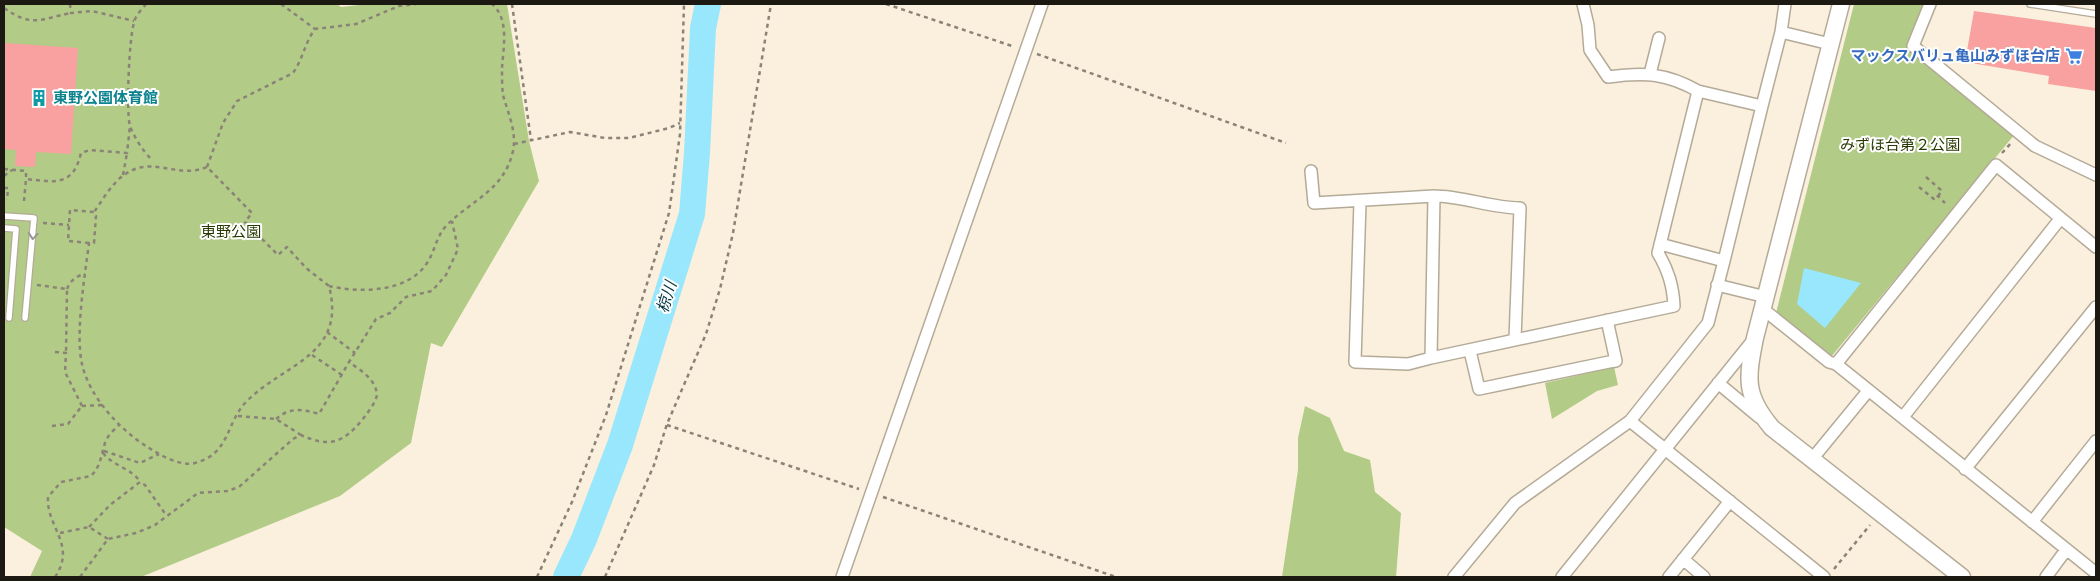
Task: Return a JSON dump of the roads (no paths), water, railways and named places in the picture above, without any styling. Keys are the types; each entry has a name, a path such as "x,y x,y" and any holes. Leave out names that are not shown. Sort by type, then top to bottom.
{"street":[{"path":"842,577 1042,4"},
{"path":"1583,4 1588,25 1590,50 1608,77 1640,73 1650,74 1680,81 1698,91 1762,106"},
{"path":"1454,577 1515,503 1630,421 1708,323 1781,32 1785,4"},
{"path":"1772,428 1757,410 1749,383 1754,338 1841,4"},
{"path":"1930,4 1913,46 2035,146 2096,175"},
{"path":"1781,32 1830,44"},
{"path":"1650,74 1659,38"},
{"path":"1360,202 1355,362 1408,364 1515,339 1674,306 1668,270 1658,253 1698,91"},
{"path":"1836,364 1996,165 2096,248"},
{"path":"1311,171 1314,203 1446,196 1504,208 1520,208 1515,339"},
{"path":"1431,358 1434,196"},
{"path":"1903,416 2060,219"},
{"path":"1660,244 1724,261"},
{"path":"1717,285 1764,303 1829,362 1836,364 1868,391 1903,416 1965,469 2096,573"},
{"path":"1965,469 2096,307"},
{"path":"1470,351 1479,389 1616,361 1607,320"},
{"path":"1562,577 1754,338"},
{"path":"1718,383 1772,428 1813,458 1962,577"},
{"path":"1813,458 1868,391"},
{"path":"1630,421 1730,501 1828,574"},
{"path":"2032,522 2096,441"},
{"path":"1668,577 1730,501"},
{"path":"2046,577 2066,550"},
{"path":"1683,560 1704,577"}],"lane":[{"path":"2030,4 2096,14"},
{"path":"4,216 34,218 25,318"},
{"path":"4,228 16,229 9,318"}],"water":[{"path":"1804,268 1861,283 1825,328 1797,304"}],"waterway":[{"name":"椋川","path":"566,577 584,539 620,445 692,214 703,28 708,4"}],"place":[{"name":"マックスバリュ亀山みずほ台店","path":"2074,56"},
{"name":"東野公園体育館","path":"39,98"}],"park label":[{"name":"みずほ台第２公園","path":"1900,145"},
{"name":"東野公園","path":"231,232"}]}
